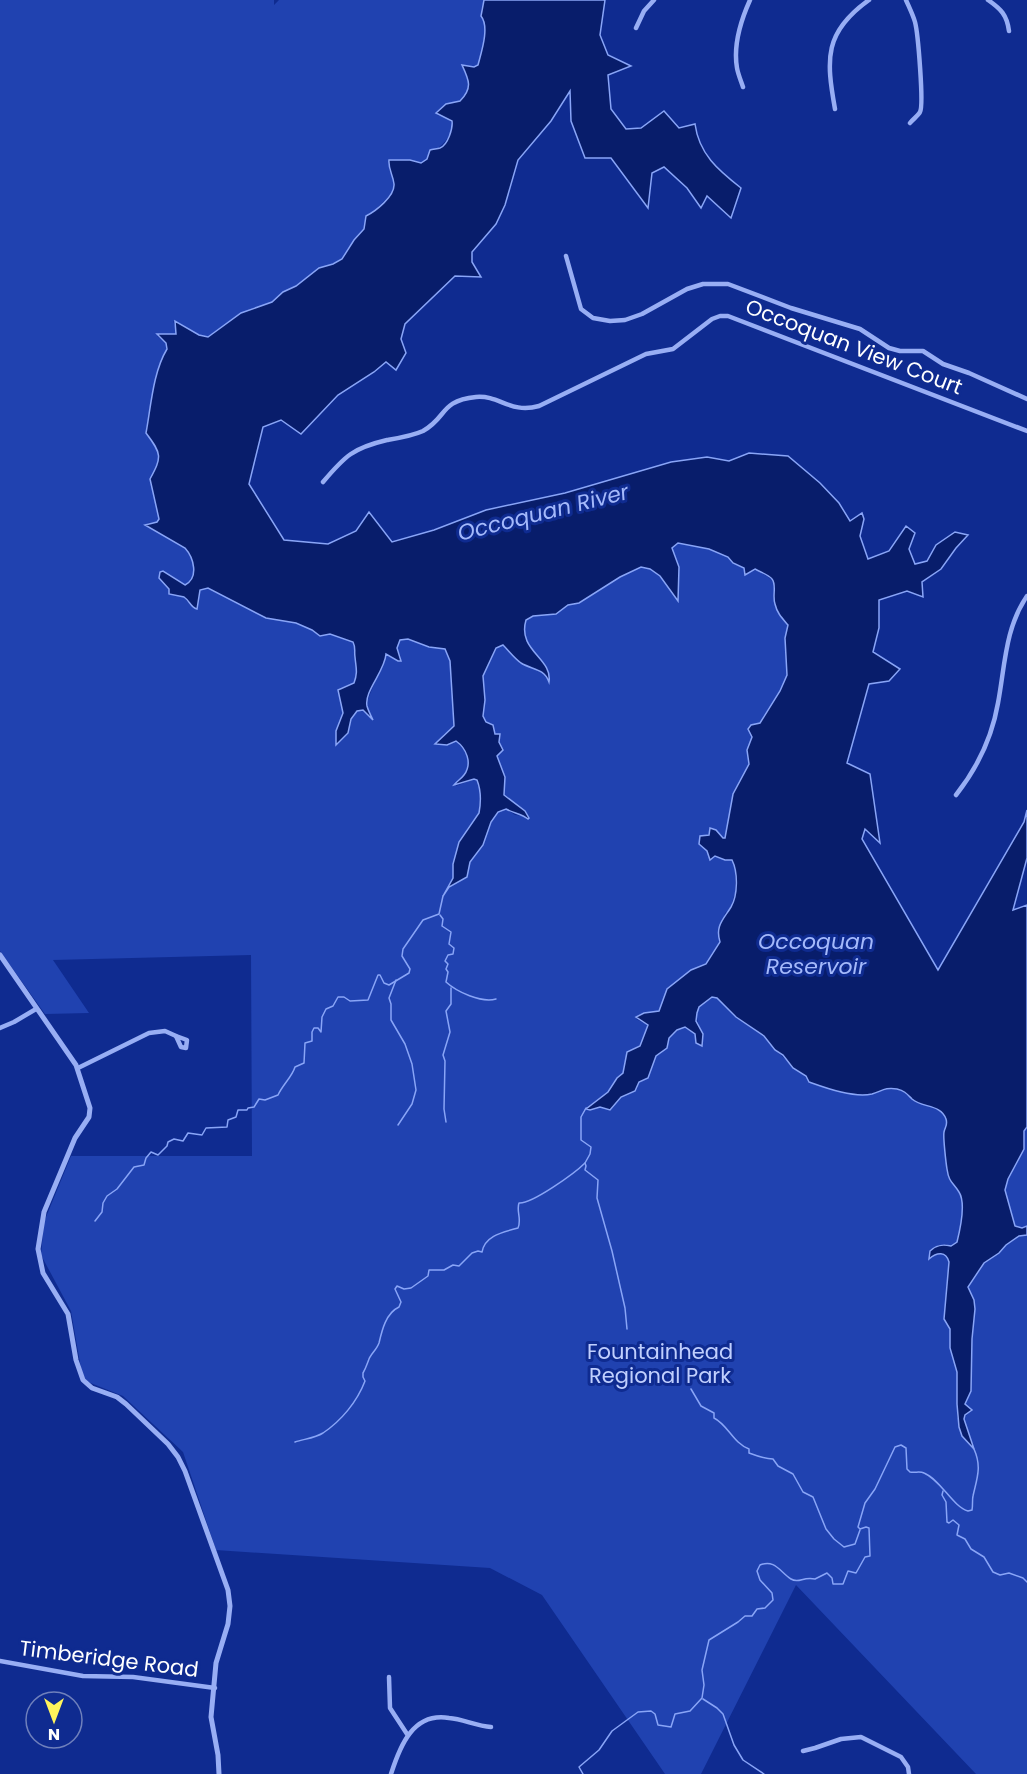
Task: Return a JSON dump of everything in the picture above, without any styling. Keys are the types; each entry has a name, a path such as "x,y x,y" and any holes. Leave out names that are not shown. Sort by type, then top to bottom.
{"street":[{"path":"636,28 644,10 654,0"},
{"path":"743,87 736,68 737,44 740,27 750,0"},
{"path":"835,109 829,70 832,47 839,27 869,0"},
{"path":"906,0 915,22 918,40 922,104 920,112 910,123"},
{"path":"988,0 1002,10 1008,20 1009,31"},
{"path":"566,256 581,309 593,318 610,321 625,320 642,314 687,289 703,284 728,284 791,308 860,330 888,348 900,351 923,351 943,364 1027,399"},
{"name":"Occoquan View Court","path":"323,482 337,464 349,454 366,446 422,431 434,422 448,405 457,401 480,397 522,409 539,405 646,354 673,349 712,319 720,316 728,316 801,343 1027,431"},
{"path":"956,795 975,770 988,740 998,704 1011,629 1027,596"},
{"path":"0,955 78,1068 89,1101 89,1118 75,1138 51,1191 39,1237 39,1260 45,1278 68,1314 76,1360 83,1380 92,1388 117,1397 126,1404 168,1444 178,1457 229,1597 228,1624 216,1663 211,1717 219,1774"},
{"path":"0,1028 36,1009"},
{"path":"78,1068 149,1033 163,1030 176,1036"},
{"name":"Timberidge Road","path":"0,1661 83,1676 126,1677 214,1688"},
{"path":"389,1677 390,1708 407,1734"},
{"path":"391,1774 399,1749 407,1734 426,1721 440,1717 490,1727"},
{"path":"803,1750 815,1749 841,1738 861,1737 901,1757 908,1767 909,1774"}],"green space":[{"name":"Fountainhead Regional Park","path":"0,0 274,0 274,5 279,0 484,0 481,10 486,29 478,66 462,65 470,87 460,101 446,104 437,115 447,118 453,124 448,138 425,162 404,161 389,169 394,182 393,192 371,214 364,229 342,259 319,268 272,302 241,313 208,337 199,335 173,321 177,334 157,336 166,343 167,349 156,379 146,433 159,458 152,482 159,519 157,522 147,523 185,548 194,568 192,578 185,585 163,571 159,578 169,589 169,594 184,597 191,606 197,608 200,590 208,588 266,618 296,623 320,636 330,634 353,642 356,676 354,683 340,688 338,692 342,712 338,744 348,733 351,719 357,711 363,710 372,719 367,707 368,699 386,655 398,661 401,657 397,648 400,640 408,639 428,647 445,649 450,661 454,729 444,734 440,740 450,744 456,741 467,755 467,768 456,786 474,779 480,787 479,813 467,829 453,864 453,878 447,888 467,877 470,862 483,845 491,822 498,812 506,809 515,815 524,816 504,795 505,777 497,756 503,750 491,724 486,722 483,716 485,700 483,676 496,648 503,645 518,660 544,673 549,681 546,666 526,640 526,620 533,616 556,614 568,605 579,603 620,577 641,567 650,569 660,576 678,601 679,567 672,548 678,543 709,549 728,557 745,571 756,571 772,580 775,605 788,625 785,638 787,675 780,692 760,723 751,725 752,737 747,750 749,764 733,794 725,838 716,830 709,829 709,834 700,836 699,844 718,858 732,860 735,866 735,893 730,909 725,913 718,946 706,964 691,970 668,989 659,1011 644,1013 636,1019 648,1025 640,1046 627,1056 623,1073 608,1092 587,1107 590,1110 600,1107 610,1110 621,1097 637,1089 639,1082 648,1078 656,1056 667,1048 669,1038 681,1028 685,1027 695,1034 696,1043 701,1046 701,1032 697,1020 698,1009 712,997 717,998 736,1017 764,1036 775,1050 812,1083 837,1091 860,1094 873,1093 880,1089 899,1090 908,1094 912,1099 939,1109 947,1123 944,1133 949,1179 962,1200 962,1220 958,1241 950,1246 946,1244 929,1254 929,1257 943,1253 949,1262 944,1319 950,1329 950,1348 957,1372 957,1417 975,1447 967,1433 965,1423 971,1411 965,1404 971,1391 975,1309 974,1300 968,1288 984,1263 1019,1236 1027,1235 1027,1774 976,1774 796,1585 701,1774 665,1774 542,1595 490,1568 216,1550 183,1452 123,1396 83,1380 71,1311 41,1255 44,1222 71,1156 252,1156 251,955 53,960 89,1013 45,1014 0,951"},
{"path":"1027,1127 1027,1226 1022,1228 1015,1226 1005,1191 1008,1179 1024,1149 1024,1131"}],"water":[{"name":"Occoquan Reservoir","path":"484,0 605,0 600,35 608,55 631,66 608,75 611,109 626,129 641,128 664,111 679,128 695,124 705,153 717,168 741,188 731,218 707,196 701,208 687,188 664,167 652,173 648,208 611,158 585,158 571,121 570,91 551,121 518,160 505,205 496,224 472,252 472,262 481,277 455,276 405,324 401,339 406,353 396,370 386,362 338,395 301,434 281,420 263,427 249,484 284,540 328,544 356,531 369,512 392,542 434,530 486,510 565,493 671,462 707,457 729,461 749,453 788,456 820,483 839,503 850,521 862,513 864,519 860,536 868,559 889,551 906,526 915,533 909,549 915,564 927,561 936,545 955,532 968,535 941,569 922,582 923,597 907,591 879,600 879,628 873,652 900,669 889,681 869,684 847,763 870,774 880,843 865,829 862,839 938,970 1024,822 1027,810 1027,858 1013,910 1027,905 1027,1127 1024,1131 1024,1149 1008,1179 1005,1190 1015,1226 1022,1228 1027,1226 1027,1235 1019,1236 984,1263 968,1287 975,1309 971,1391 965,1404 972,1410 965,1415 964,1419 974,1449 962,1436 959,1427 957,1372 950,1348 950,1329 944,1319 949,1262 943,1254 929,1259 930,1251 935,1247 951,1246 957,1242 962,1217 961,1197 948,1174 944,1139 947,1121 944,1114 936,1108 916,1102 897,1089 857,1095 809,1082 806,1076 793,1068 764,1036 736,1017 717,998 712,997 699,1007 697,1013 696,1021 703,1034 702,1046 696,1043 695,1034 685,1027 677,1030 669,1038 667,1048 656,1056 648,1078 639,1082 635,1091 621,1097 610,1110 600,1107 586,1109 608,1092 623,1073 627,1052 640,1046 648,1025 636,1017 644,1013 659,1011 667,989 691,970 706,964 720,942 719,927 735,896 735,871 732,860 715,856 710,860 707,851 699,844 700,836 709,835 710,828 725,838 733,794 749,764 747,750 752,737 748,729 751,725 760,723 787,675 785,638 788,625 776,607 772,579 755,569 745,575 744,568 733,563 728,557 709,549 678,543 672,548 679,567 678,601 660,576 650,569 641,567 620,577 579,603 568,605 556,614 533,616 526,620 526,639 546,667 549,682 544,674 521,663 503,645 496,648 483,676 485,700 483,716 486,722 493,725 495,734 500,734 499,742 503,750 497,756 505,777 504,795 525,811 529,818 506,809 498,812 491,822 483,845 470,862 467,877 449,887 443,896 453,878 453,864 459,842 479,813 480,800 477,780 454,785 464,775 468,766 463,748 456,741 447,745 435,744 454,726 450,661 445,649 429,647 408,639 400,640 397,648 401,661 386,654 369,694 367,706 373,720 363,710 357,711 351,719 348,733 336,745 336,731 343,713 338,690 354,683 356,676 353,642 330,634 320,636 296,623 266,618 208,588 200,590 197,609 184,597 169,594 169,589 159,578 160,572 163,571 185,585 192,578 194,568 185,548 145,525 157,522 159,519 150,479 157,465 158,456 155,446 146,433 156,379 167,349 166,343 157,334 176,334 175,321 199,335 208,337 241,313 272,302 319,268 342,259 364,229 366,216 380,207 393,189 389,160 410,160 421,163 427,159 430,150 440,148 448,140 452,121 436,113 446,104 460,101 467,92 469,84 462,65 474,67 478,65 485,33 481,16"}],"waterway":[{"path":"95,1221 102,1212 107,1196 117,1189 134,1167 144,1165 151,1152 158,1155 168,1142 174,1139 183,1141 188,1133 202,1135 206,1128 227,1127 228,1120 236,1117 238,1110 247,1110 254,1107 259,1099 265,1100 278,1095 295,1067 304,1063 305,1043 312,1041 314,1028 318,1028 321,1032 322,1017 326,1009 333,1006 338,997 344,997 350,1001 368,1000 378,975 384,983 389,985 409,973 410,969 402,956 403,949 423,920 439,914 443,896"},
{"path":"440,915 443,919 442,926 451,932 449,944 454,948 453,954 448,955 445,961 448,964 446,982 469,996 496,999"},
{"path":"396,980 389,998 391,1020 405,1044 412,1064 416,1090 412,1104 398,1125"},
{"path":"446,1122 443,1055 450,1032 446,1011 451,1004 451,988"},
{"path":"586,1108 581,1117 581,1140 591,1147 585,1170 598,1180 597,1198 612,1251 625,1308 627,1329"},
{"path":"295,1442 323,1433 336,1423 353,1404 362,1389 365,1381 363,1373 378,1345 385,1322 401,1302 395,1289 397,1286 404,1289 411,1288 428,1276 429,1270 444,1270 453,1265 459,1266 472,1253 482,1252 491,1238 518,1228 519,1203 543,1193 585,1163"},
{"path":"691,1389 701,1406 714,1413 714,1418 739,1443 749,1449 749,1453 773,1459 778,1466 793,1474 803,1492 813,1497 826,1529 834,1539 844,1547 855,1544 860,1530"},
{"path":"583,1774 579,1767 599,1750 612,1731 638,1712 651,1711 655,1714 658,1725 671,1727 675,1714 690,1711 702,1698 704,1685 702,1670 709,1640 745,1616 752,1616 757,1609 765,1608 773,1600 772,1593 760,1580 757,1571 760,1565 774,1565 796,1581 807,1578 815,1579 827,1573 832,1578 833,1584 843,1584 848,1571 856,1573 865,1557 870,1556 869,1528 860,1529 858,1527 865,1503 875,1489 895,1447 901,1445 906,1448 907,1469 910,1472 922,1472 930,1476 957,1504 968,1511 972,1510 978,1472 978,1461 974,1449"},
{"path":"943,1491 947,1522 953,1520 959,1525 957,1535 965,1539 971,1549 984,1557 993,1572 1000,1575 1009,1573 1027,1582"},
{"path":"703,1699 723,1714 734,1745 743,1760 764,1774"}],"water label":[{"name":"Occoquan River","path":"543,512"}]}
